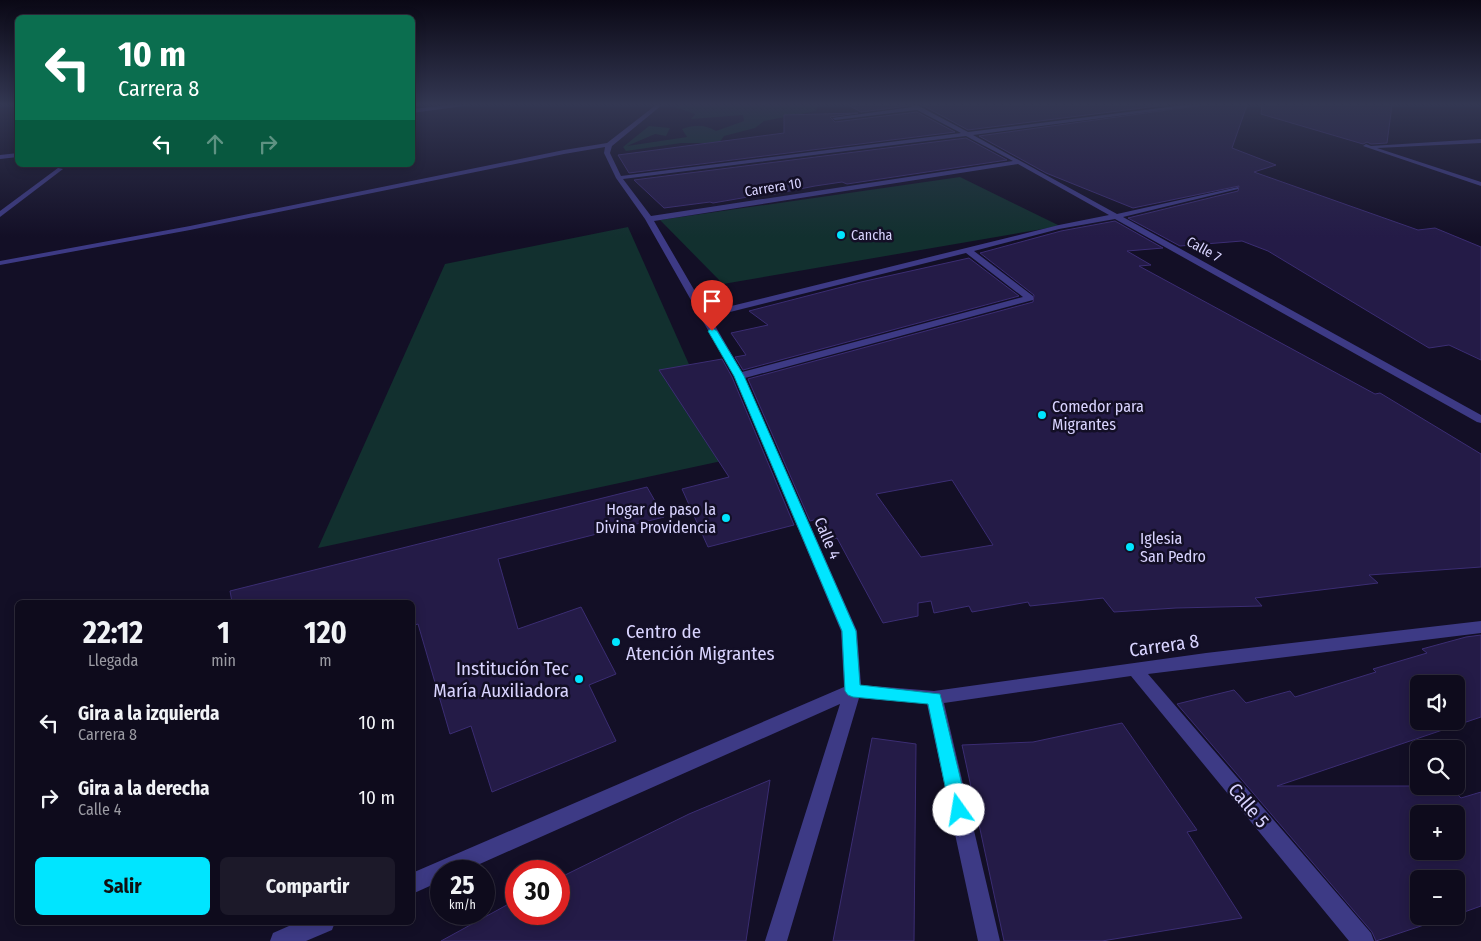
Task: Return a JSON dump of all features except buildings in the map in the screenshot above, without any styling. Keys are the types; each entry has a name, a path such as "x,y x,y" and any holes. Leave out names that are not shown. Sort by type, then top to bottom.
{"street":[{"path":"0,263 190,228 583,149"},
{"name":"Calle 4","path":"608,149 619,178 649,219 739,376 849,631 853,691 776,941"},
{"path":"619,178 850,149"},
{"name":"Calle 7","path":"996,149 1481,420"},
{"path":"1375,149 1481,184"},
{"path":"0,157 15,155"},
{"name":"Carrera 10","path":"649,219 1019,162"},
{"path":"0,215 4,209 60,169"},
{"path":"704,316 1059,227 1118,216 1236,188"},
{"path":"739,376 1030,298 968,250"},
{"name":"Carrera 8","path":"853,691 934,698 1206,659 1481,627"},
{"name":"Calle 5","path":"1134,670 1363,941"},
{"path":"415,883 853,691"},
{"path":"934,698 989,941"},
{"path":"281,941 317,925"}],"green space":[{"path":"624,149 640,149 626,151"},
{"name":"Cancha","path":"960,177 1060,226 723,284 660,220"},
{"path":"628,227 731,459 318,548 445,264"}],"place":[{"name":"Cancha","path":"841,235"},
{"name":"Comedor para Migrantes","path":"1042,415"},
{"name":"Hogar de paso la Divina Providencia","path":"726,518"},
{"name":"Iglesia San Pedro","path":"1130,547"},
{"name":"Centro de Atención Migrantes","path":"616,642"},
{"name":"Institución Tec María Auxiliadora","path":"579,679"}],"route":[{"path":"712,331 739,376 849,631 853,691 934,698 959,810"}]}
